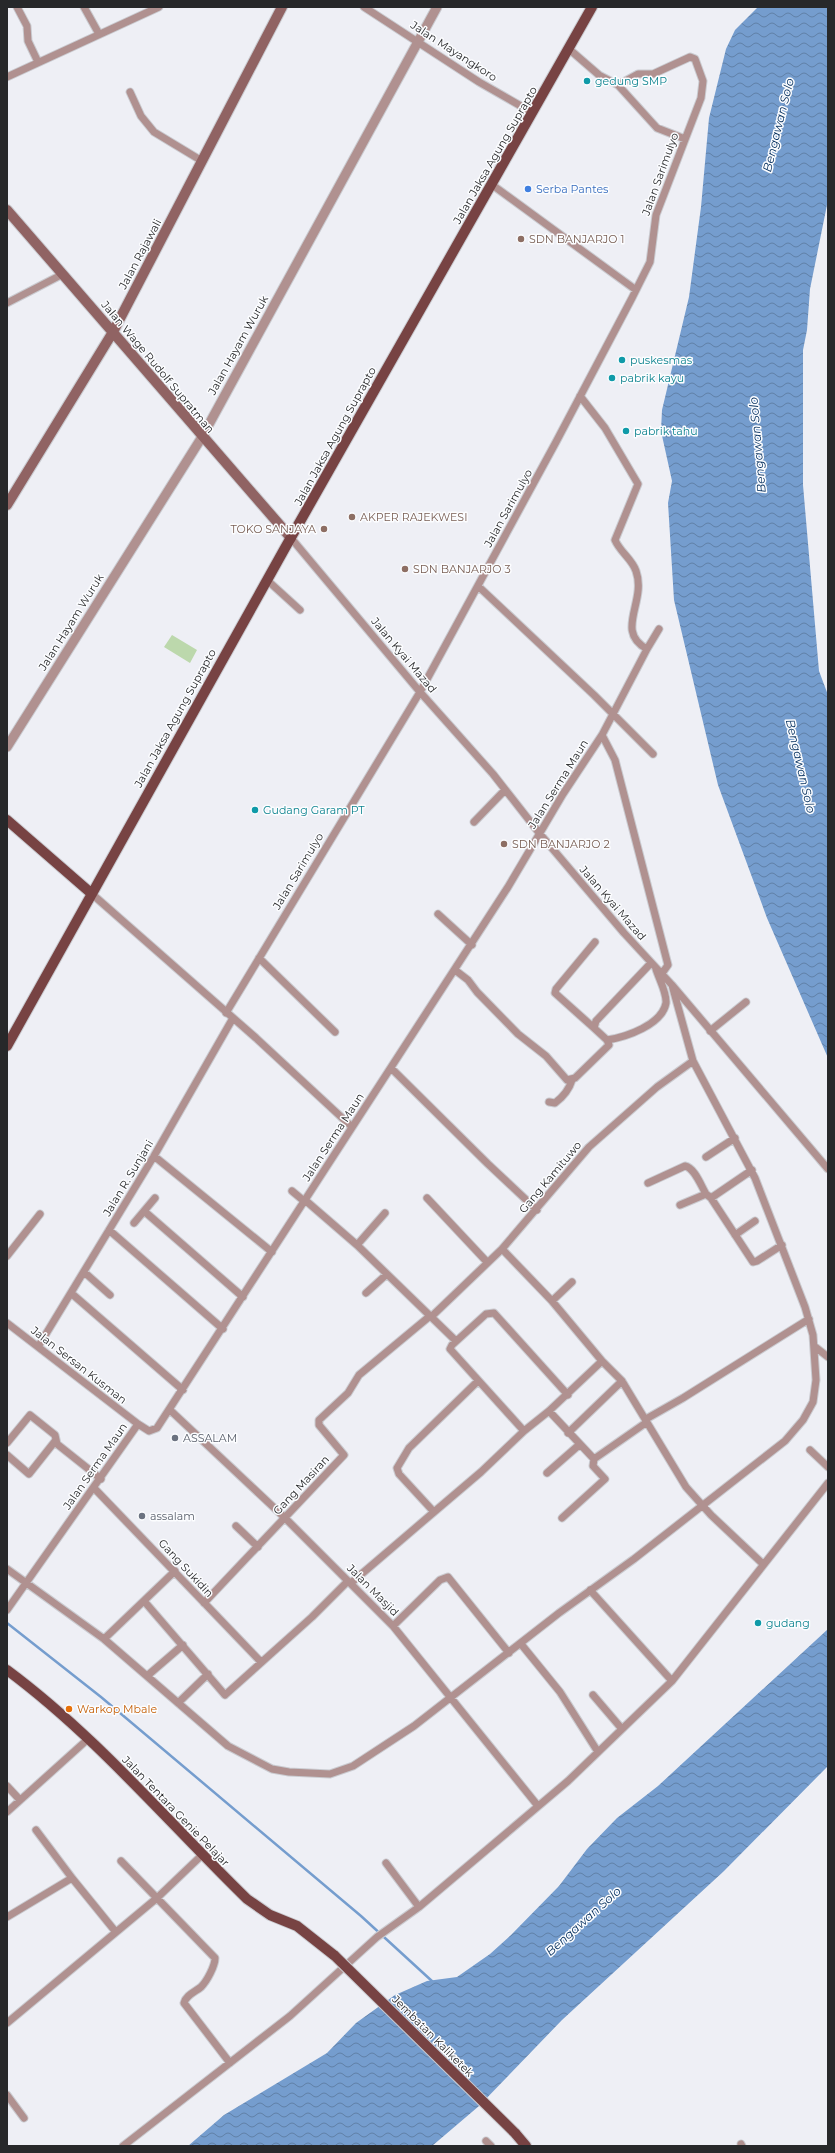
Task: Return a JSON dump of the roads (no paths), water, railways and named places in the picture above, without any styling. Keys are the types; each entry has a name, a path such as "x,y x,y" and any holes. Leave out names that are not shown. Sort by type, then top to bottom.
{"main road":[{"name":"Jalan Rajawali","path":"7,505 112,332 282,7"},
{"name":"Jalan Jaksa Agung Suprapto","path":"7,1046 267,580 569,50 592,7"},
{"name":"Jalan Wage Rudolf Supratman","path":"7,210 291,538"},
{"path":"7,820 92,894"},
{"name":"Jalan Tentara Genie Pelajar","path":"7,1670 38,1694 88,1739 202,1855 258,1908 297,1926 335,1956"},
{"name":"Jembatan Kaliketek","path":"335,1956 515,2133 526,2146"}],"street":[{"path":"17,7 27,26 28,41 38,62"},
{"path":"84,7 99,34"},
{"path":"7,77 159,7"},
{"name":"Jalan Mayangkoro","path":"364,7 479,82 533,113"},
{"name":"Jalan Hayam Wuruk","path":"7,747 202,437 437,7"},
{"path":"569,50 599,75 618,85 657,128 685,139"},
{"name":"Jalan Sarimulyo","path":"226,1013 420,692 580,396 650,262 656,215 701,98 703,81 695,59 692,57 653,74 635,76 618,85"},
{"path":"130,92 141,116 154,132 202,162"},
{"path":"492,184 636,290"},
{"path":"7,303 63,274"},
{"path":"580,396 605,428 638,484 615,540 636,570 638,593 630,630 638,644 647,649"},
{"name":"Jalan Kyai Mazad","path":"291,538 420,692 505,790 540,834 828,1169"},
{"path":"267,580 300,610"},
{"path":"478,586 594,695 612,715 653,754"},
{"name":"Jalan Serma Maun","path":"7,1610 101,1479 138,1424 149,1431 153,1431 170,1410 352,1127 472,945 602,735 659,629"},
{"path":"602,735 615,760 661,932 668,965 663,972 655,967"},
{"path":"474,822 505,790"},
{"path":"92,894 233,1018 352,1127"},
{"path":"438,914 472,945"},
{"path":"549,1102 555,1103 558,1101 568,1091 572,1080 609,1045 607,1040 555,993 556,989 595,942"},
{"path":"259,958 335,1032"},
{"path":"594,1028 596,1021 600,1016 655,967"},
{"path":"607,1040 629,1035 646,1028 664,1007 666,1002 665,994 655,967"},
{"path":"456,970 468,980 477,992 518,1034 546,1056 567,1080 572,1080"},
{"path":"7,1569 104,1639 228,1746 259,1763 289,1772 330,1774 353,1766 414,1726 590,1590 634,1559 784,1441 804,1420 813,1402 816,1380 814,1346 809,1319 782,1245 752,1170 693,1060 672,986"},
{"path":"710,1031 746,1002"},
{"name":"Jalan R. Sunjani","path":"38,1347 154,1156 233,1018"},
{"name":"Gang Kamituwo","path":"431,1317 502,1249 537,1210 589,1147 657,1087 693,1060"},
{"path":"391,1068 537,1210"},
{"path":"706,1157 735,1138"},
{"path":"154,1156 272,1252"},
{"path":"648,1183 685,1166 688,1167 692,1170 753,1262 782,1245"},
{"path":"680,1205 709,1196 752,1170"},
{"path":"292,1191 305,1200 357,1245 456,1341"},
{"path":"134,1223 155,1198"},
{"path":"427,1198 487,1262"},
{"path":"144,1211 243,1297"},
{"path":"357,1245 385,1213"},
{"path":"7,1256 40,1214"},
{"path":"735,1235 755,1221"},
{"path":"109,1230 223,1329"},
{"path":"502,1249 552,1301 602,1362 622,1381 686,1486 702,1504 763,1564"},
{"path":"84,1272 110,1295"},
{"path":"366,1293 387,1274"},
{"path":"552,1301 572,1282"},
{"path":"71,1293 183,1390"},
{"path":"524,1431 451,1351 450,1347 486,1314 494,1313 568,1395"},
{"name":"Gang Masiran","path":"204,1604 344,1455 319,1425 319,1420 348,1393 359,1375 431,1317"},
{"path":"562,1518 605,1479 593,1466 594,1459 646,1420 809,1319"},
{"name":"Jalan Sersan Kusman","path":"7,1323 138,1424"},
{"path":"814,1346 828,1357"},
{"path":"144,1601 226,1695 350,1582 481,1472 524,1431 568,1395 602,1362"},
{"path":"434,1512 399,1474 397,1468 409,1448 478,1381"},
{"path":"568,1433 622,1381"},
{"name":"Jalan Masjid","path":"170,1410 285,1518 393,1626 538,1806"},
{"path":"549,1412 594,1459"},
{"path":"7,1443 30,1415 54,1435 57,1444 101,1479"},
{"path":"7,1455 29,1474 56,1440"},
{"path":"547,1473 579,1445"},
{"path":"810,1450 828,1467"},
{"path":"123,2146 290,2016 377,1937 418,1907 538,1806 622,1730 672,1681 828,1483"},
{"name":"Gang Sukidin","path":"94,1488 261,1662"},
{"path":"236,1526 258,1547"},
{"path":"104,1639 175,1571"},
{"path":"393,1626 440,1580 448,1577 509,1653"},
{"path":"590,1590 672,1681"},
{"path":"521,1644 560,1692 598,1752"},
{"path":"147,1676 183,1645"},
{"path":"178,1703 208,1674"},
{"path":"593,1695 622,1730"},
{"path":"7,1812 88,1739"},
{"path":"7,1786 20,1800"},
{"path":"36,1830 72,1878 115,1931"},
{"path":"7,2023 115,1931 157,1898 202,1855"},
{"path":"122,1861 215,1958 206,1980 201,1987 185,1999 184,2003 230,2063"},
{"path":"386,1863 418,1907"},
{"path":"7,1917 72,1878"},
{"path":"7,2095 24,2118"}],"water":[{"name":"Bengawan Solo","path":"758,7 828,7 828,200 810,289 807,330 803,350 803,485 819,671 828,695 828,1058 767,918 718,785 674,600 668,503 672,481 661,431 662,410 689,297 701,207 709,118 726,49 735,30"},
{"name":"Bengawan Solo","path":"828,1629 828,1766 724,1871 562,2020 479,2106 432,2146 188,2146 224,2115 327,2053 356,2023 395,1995 427,1981 457,1977 490,1954 511,1935 559,1886 587,1849 617,1818 658,1786"}],"waterway":[{"path":"7,1623 101,1697 361,1916 433,1982"}],"place":[{"name":"gedung SMP","path":"587,81"},
{"name":"Serba Pantes","path":"528,189"},
{"name":"SDN BANJARJO 1","path":"521,239"},
{"name":"puskesmas","path":"622,360"},
{"name":"pabrik kayu","path":"612,378"},
{"name":"pabrik tahu","path":"626,431"},
{"name":"AKPER RAJEKWESI","path":"352,517"},
{"name":"TOKO SANJAYA","path":"324,529"},
{"name":"SDN BANJARJO 3","path":"405,569"},
{"name":"Gudang Garam PT","path":"255,810"},
{"name":"SDN BANJARJO 2","path":"504,844"},
{"name":"ASSALAM","path":"175,1438"},
{"name":"assalam","path":"142,1516"},
{"name":"gudang","path":"758,1623"},
{"name":"Warkop Mbale","path":"69,1709"}]}
